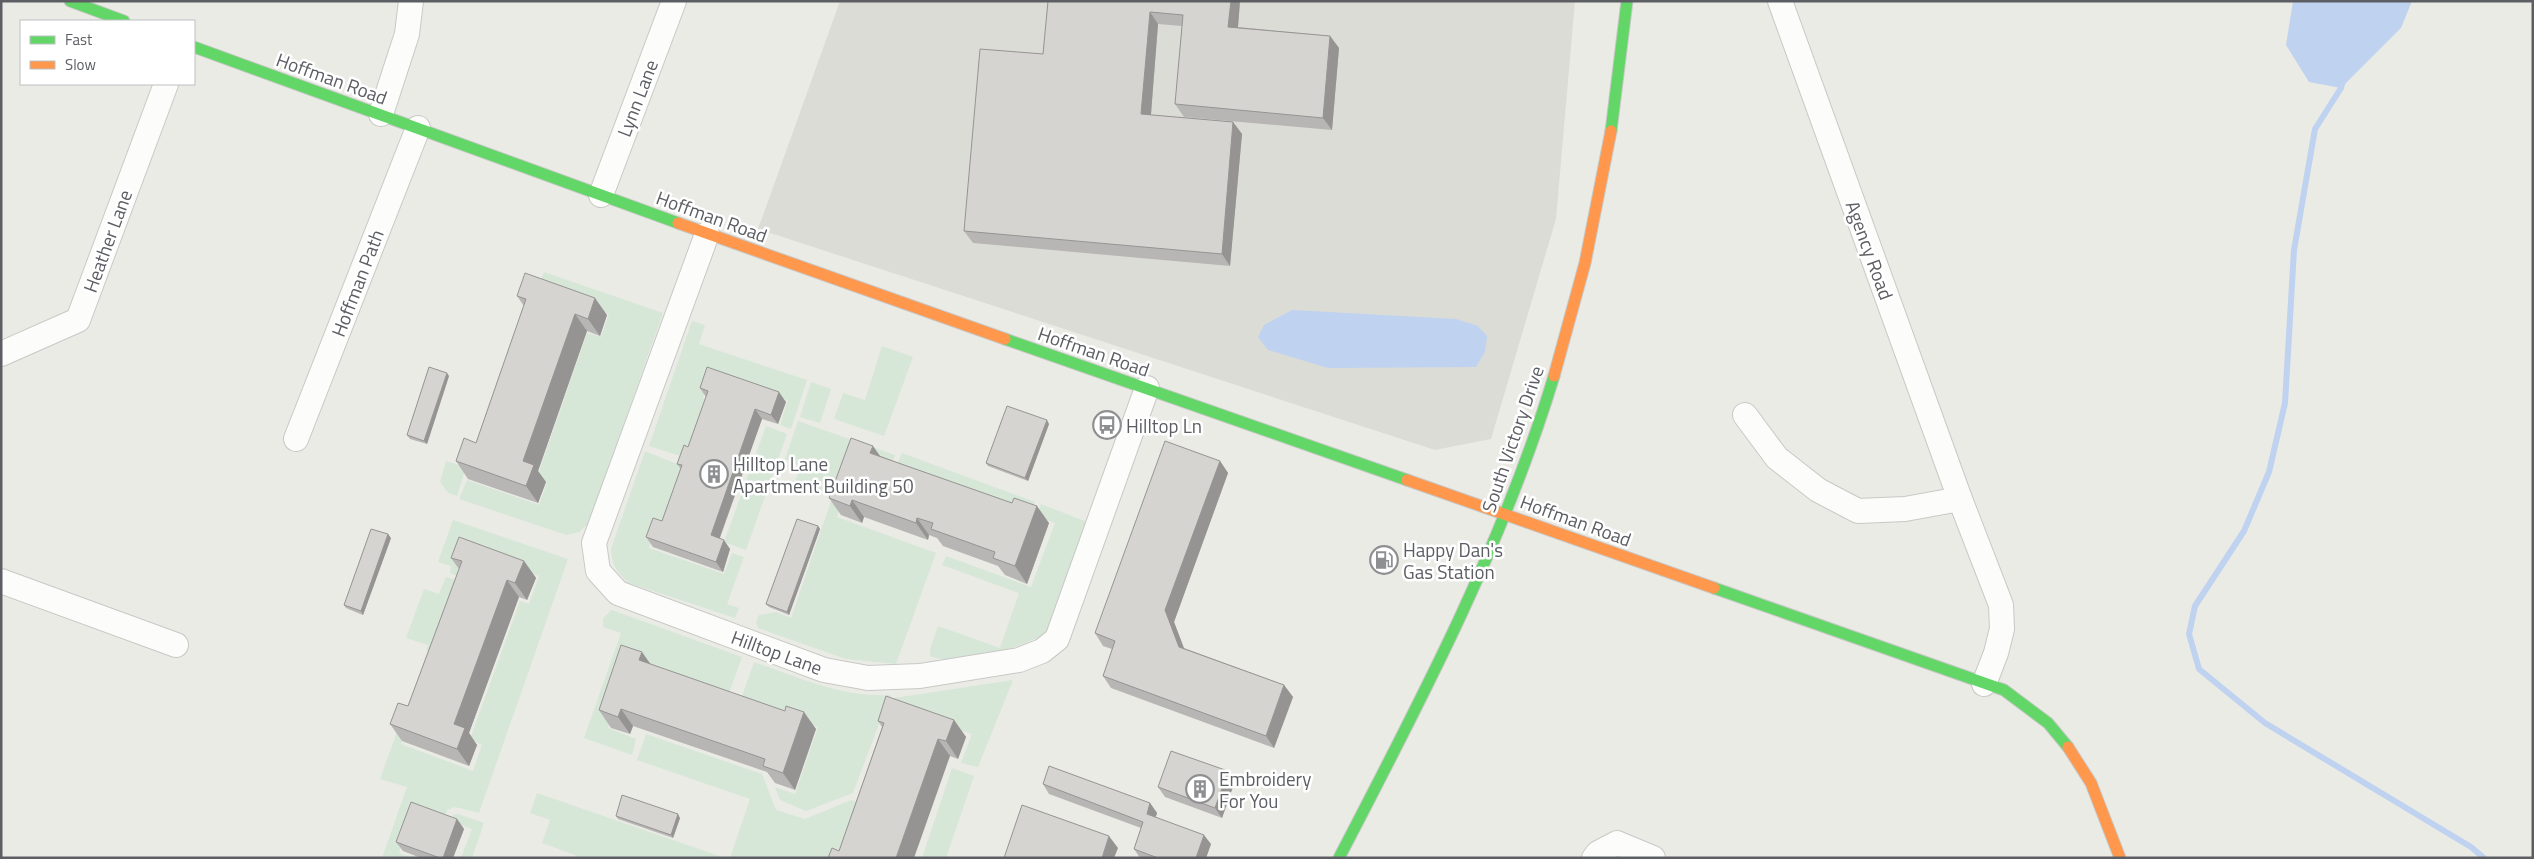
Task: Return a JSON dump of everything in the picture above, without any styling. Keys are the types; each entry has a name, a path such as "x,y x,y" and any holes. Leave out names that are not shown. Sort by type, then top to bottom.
{"main road":[{"path":"70,1 121,20"},
{"name":"South Victory Drive","path":"1339,858 1449,641 1505,513 1564,339 1582,275 1606,165 1617,96 1627,1"},
{"name":"Hoffman Road","path":"195,47 707,234 1505,513 1984,684"},
{"path":"1984,684 2004,690 2025,702 2071,747 2092,780 2120,858"}],"street":[{"path":"381,114 407,34 411,1"},
{"name":"Lynn Lane","path":"601,195 674,1"},
{"name":"Agency Road","path":"1780,1 1960,499 2001,605 2002,629 1996,654 1984,684"},
{"name":"Heather Lane","path":"1,354 78,320 166,85"},
{"name":"Hoffman Path","path":"296,439 418,128"},
{"name":"Hilltop Lane","path":"707,234 594,543 598,572 618,594 824,670 868,678 920,676 1019,660 1042,651 1057,639 1147,388"},
{"path":"1745,416 1777,458 1818,490 1858,512 1905,509 1960,499"},
{"path":"1,581 176,645"},
{"path":"1594,858 1598,853 1617,842 1653,858"}],"shaded area":[{"path":"840,1 1575,1 1556,219 1491,439 1435,450 758,229"}],"green space":[{"path":"544,272 663,313 588,524 579,532 566,535 459,499 467,480 539,505 547,482 537,477 587,333 601,337 609,314 537,289"},
{"path":"692,321 705,325 699,344 807,380 791,429 780,425 788,400 711,372 703,398 712,401 686,458 649,446"},
{"path":"882,346 913,357 884,436 834,419 843,393 865,400"},
{"path":"811,382 831,389 820,423 800,417"},
{"path":"798,421 895,455 892,463 860,452 837,517 936,553 896,664 846,659 758,628 756,622 759,615 776,612 791,618 833,495 795,482 801,466 785,459"},
{"path":"766,426 787,434 746,550 724,542"},
{"path":"645,451 682,466 668,527 657,524 649,548 724,574 732,553 744,557 727,604 739,608 735,618 629,583 616,568 611,549"},
{"path":"902,453 1035,502 1031,513 896,466"},
{"path":"446,461 466,467 457,496 448,493 440,482"},
{"path":"1041,504 1087,522 1050,624 1045,632 1021,645 988,654 954,659 930,656 930,649 938,626 1000,648 1019,593 942,565 946,556 1031,587 1055,523 1037,516"},
{"path":"453,520 568,559 479,813 455,807 447,810 445,819 416,807 399,853 410,858 382,858 407,787 380,779 402,718 408,720 401,744 473,771 482,745 470,739 520,601 529,604 539,576 468,551 459,577 450,573 451,566 438,562"},
{"path":"446,577 468,584 442,656 426,650 428,645 406,638 424,589 439,594"},
{"path":"612,610 742,657 729,693 633,659 608,728 636,739 632,755 584,738 621,633 603,627 603,618"},
{"path":"754,662 837,690 872,695 890,695 853,793 806,811 780,800 775,787 795,794 818,727 741,699"},
{"path":"1013,680 978,767 961,763 972,734 898,710 860,792 894,698"},
{"path":"646,734 762,774 776,810 805,819 851,800 870,806 852,858 730,858 750,799 637,760"},
{"path":"952,768 974,776 946,858 922,858"},
{"path":"537,793 725,858 575,858 575,855 542,843 550,820 530,813"},
{"path":"458,814 484,823 472,858 461,858 472,829 451,821 453,815"}],"water":[{"path":"2293,1 2412,1 2401,28 2341,88 2309,82 2286,45"},
{"path":"1292,310 1456,319 1478,326 1487,336 1485,352 1476,367 1328,368 1268,350 1258,337 1264,325"}],"building":[{"path":"1048,1 1231,1 1228,27 1330,36 1323,118 1175,104 1183,15 1150,12 1141,114 1233,122 1222,254 964,231 980,49 1043,54"},
{"path":"525,273 595,298 588,319 575,314 523,461 534,465 526,486 456,461 464,438 476,443 526,299 517,296"},
{"path":"429,367 447,373 424,441 407,435"},
{"name":"Hilltop Lane Apartment Building 50","path":"707,367 779,392 771,415 755,409 711,535 724,540 716,562 646,537 653,518 662,521 682,465 677,464 684,445 688,447 708,391 700,388"},
{"path":"1007,406 1047,420 1025,478 986,463"},
{"path":"851,438 873,446 870,453 1012,503 1014,498 1037,506 1015,566 993,558 995,552 931,529 933,523 917,518 916,523 852,500 850,506 829,498"},
{"path":"1165,441 1220,461 1165,610 1179,647 1284,685 1266,736 1103,676 1115,641 1095,633"},
{"path":"797,519 818,526 787,612 766,604"},
{"path":"371,529 388,534 361,611 344,605"},
{"path":"459,537 524,561 515,583 507,580 454,724 465,728 457,749 390,724 398,703 408,706 462,561 451,558"},
{"path":"621,645 642,652 639,660 785,711 786,706 804,712 783,773 763,766 765,759 621,709 618,717 599,710"},
{"path":"886,696 954,720 946,741 938,739 896,858 828,858 832,848 839,851 884,723 878,721"},
{"name":"Embroidery For You","path":"1171,751 1228,771 1215,808 1158,787"},
{"path":"1049,766 1150,803 1147,814 1204,835 1196,858 1158,858 1134,849 1143,822 1043,784"},
{"path":"622,795 678,814 671,835 616,816"},
{"path":"411,802 457,819 443,858 396,842"},
{"path":"1022,805 1109,836 1102,858 1004,858"}],"waterway":[{"path":"2343,80 2341,88 2315,129 2294,250 2285,403 2269,472 2244,531 2195,606 2189,634 2199,669 2265,723 2471,847 2484,858"}],"traffic: fast":[{"path":"70,1 121,20"},
{"path":"1611,131 1627,1"},
{"path":"195,47 678,223"},
{"path":"1005,339 1407,480"},
{"path":"1339,858 1400,741 1485,562 1510,501 1554,376"},
{"path":"1714,588 2004,690 2048,723 2068,747"}],"traffic: slow":[{"path":"1554,376 1585,263 1611,131"},
{"path":"678,223 1005,339"},
{"path":"1407,480 1714,588"},
{"path":"2068,747 2091,783 2120,858"}],"place":[{"name":"Hilltop Ln","path":"1107,425"},
{"name":"Hilltop Lane Apartment Building 50","path":"714,474"},
{"name":"Happy Dan's Gas Station","path":"1384,560"},
{"name":"Embroidery For You","path":"1200,789"}]}
